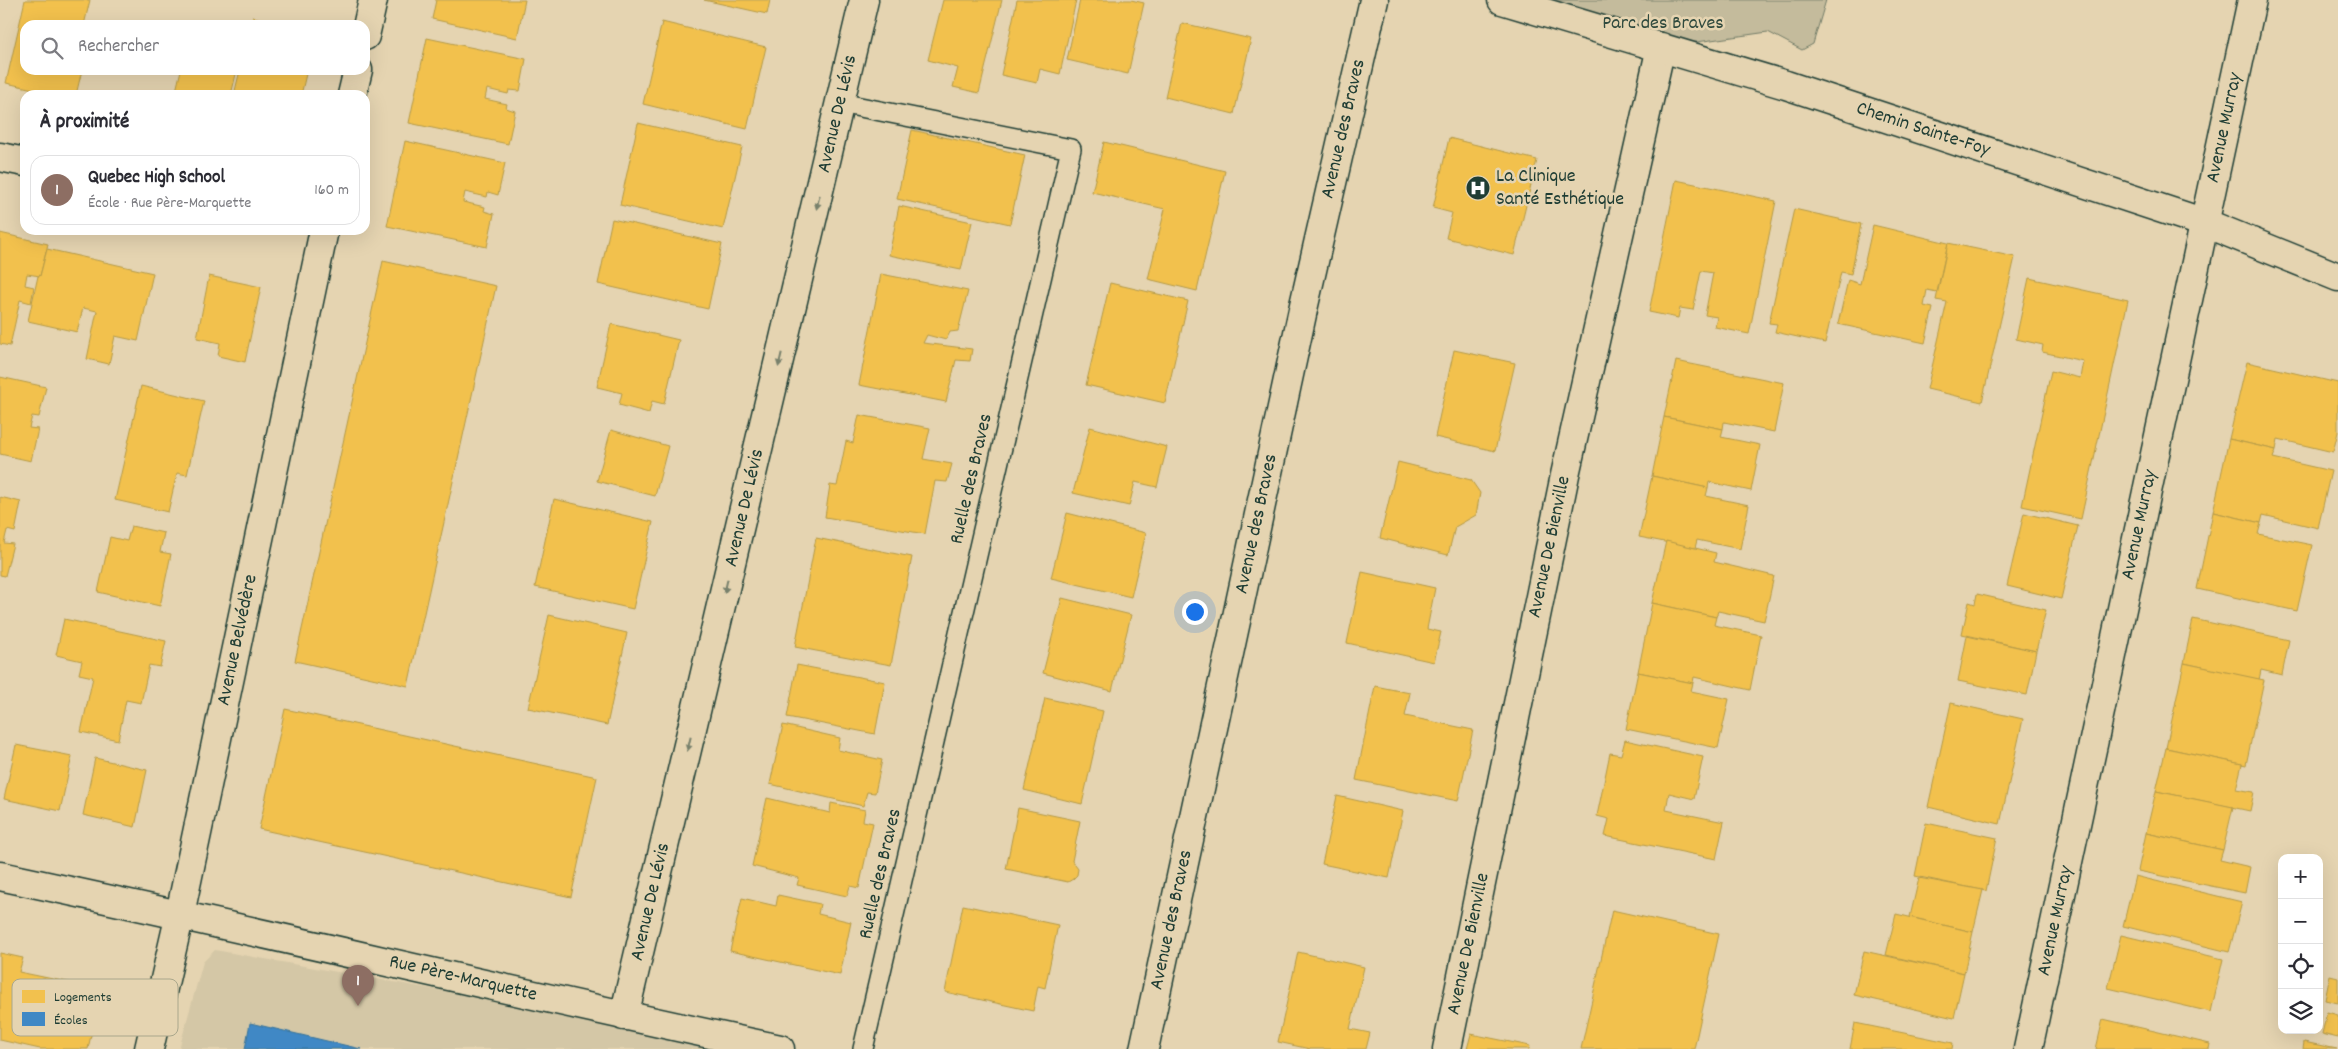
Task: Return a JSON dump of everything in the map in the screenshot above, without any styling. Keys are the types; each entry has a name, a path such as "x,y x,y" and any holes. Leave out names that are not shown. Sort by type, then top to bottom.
{"street":[{"path":"368,20 372,0"},
{"name":"Avenue De Lévis","path":"624,1016 864,0"},
{"name":"Avenue des Braves","path":"1144,1049 1300,324 1374,0"},
{"name":"Chemin Sainte-Foy","path":"1502,0 1786,85 2205,223 2338,278"},
{"name":"Avenue Murray","path":"2028,1049 2252,0"},
{"name":"Avenue De Bienville","path":"1447,1049 1565,475 1661,47"},
{"path":"353,90 357,75"},
{"path":"0,157 20,161"},
{"name":"Avenue Belvédère","path":"165,979 323,235"},
{"name":"Rue Père-Marquette","path":"0,876 180,914 624,1016 780,1049"},
{"name":"Avenue Belvédère","path":"149,1049 152,1036"}],"lane":[{"name":"Ruelle des Braves","path":"840,103 1071,149 863,1049"}],"shaded area":[{"path":"215,950 767,1049 179,1049 203,962"}],"green space":[{"name":"Parc des Braves","path":"1502,0 1826,0 1813,44 1802,50 1768,32 1661,47"}],"building: Logements":[{"path":"25,0 90,0 85,20 20,20"},
{"path":"436,0 525,0 517,38 432,19"},
{"path":"704,0 770,0 767,14"},
{"path":"943,0 1002,0 979,93 953,87 958,68 928,60"},
{"path":"1017,0 1076,0 1060,74 1040,69 1037,83 1001,75"},
{"path":"1080,0 1131,0 1144,3 1128,74 1067,60"},
{"path":"253,17 265,20 252,20"},
{"path":"20,22 20,75 81,75 77,90 38,90 6,83"},
{"path":"662,22 766,47 747,129 643,104"},
{"path":"1182,23 1251,39 1234,114 1165,97"},
{"path":"427,38 526,59 520,91 509,90 508,94 487,89 485,99 507,104 506,108 515,111 508,144 409,123"},
{"path":"180,75 236,75 232,90 176,90"},
{"path":"239,75 306,75 302,90 235,90"},
{"path":"638,123 742,147 723,229 620,205"},
{"path":"912,130 1025,155 1010,224 897,199"},
{"path":"1449,138 1537,160 1514,255 1446,238 1452,213 1433,208"},
{"path":"405,141 505,163 498,195 488,192 487,197 465,192 463,202 485,207 484,211 494,214 487,247 387,226"},
{"path":"1104,142 1225,171 1197,291 1148,279 1165,209 1092,192"},
{"path":"1676,180 1776,201 1749,334 1715,327 1717,317 1705,315 1713,273 1701,271 1693,310 1680,308 1678,318 1649,312"},
{"path":"899,206 972,222 961,270 889,255"},
{"path":"1794,209 1861,224 1851,274 1841,272 1825,343 1775,332 1777,324 1769,323"},
{"path":"612,219 722,244 708,309 598,284"},
{"path":"1873,225 1948,243 1937,292 1927,290 1924,306 1933,308 1925,343 1838,324 1848,280 1860,284"},
{"path":"0,233 48,244 40,276 27,274 25,285 34,287 31,303 20,300 10,346 0,344"},
{"path":"1948,243 2015,257 1982,402 1927,389 1947,302 1936,300"},
{"path":"47,249 153,273 138,341 115,336 109,364 87,359 97,311 83,308 77,332 28,321 38,276 40,276"},
{"path":"383,261 496,286 408,686 295,661"},
{"path":"881,274 968,291 958,331 950,332 946,340 927,335 923,343 972,349 970,361 956,360 946,402 859,385"},
{"path":"209,276 261,287 245,362 218,356 220,343 197,338"},
{"path":"2029,278 2128,300 2081,519 2022,506 2051,371 2080,378 2083,361 2042,352 2043,345 2016,339"},
{"path":"1110,283 1188,301 1165,403 1086,385"},
{"path":"611,324 679,340 664,404 652,401 649,413 619,405 622,393 597,387"},
{"path":"1454,350 1515,363 1495,451 1435,437"},
{"path":"1676,361 1784,383 1774,432 1724,422 1723,429 1664,417"},
{"path":"2247,362 2338,383 2338,432 2333,452 2278,439 2276,450 2229,439"},
{"path":"0,377 46,387 39,417 32,416 29,428 38,429 31,461 0,454"},
{"path":"141,386 204,401 187,475 177,473 168,512 115,500"},
{"path":"859,415 930,428 923,459 952,464 947,482 935,481 925,534 825,517 830,485 837,486 846,441 853,443"},
{"path":"1664,417 1723,429 1721,437 1760,445 1751,491 1709,482 1708,488 1652,476"},
{"path":"1090,427 1167,447 1157,487 1135,482 1129,506 1073,493"},
{"path":"611,430 668,446 655,496 597,481"},
{"path":"2229,439 2276,450 2273,458 2331,471 2318,528 2263,515 2261,523 2213,512"},
{"path":"1398,462 1471,480 1480,493 1476,515 1455,527 1448,555 1380,538"},
{"path":"1652,476 1708,488 1706,496 1749,505 1740,549 1697,540 1695,548 1639,537"},
{"path":"0,497 21,502 15,532 7,530 4,543 13,544 5,576 0,575"},
{"path":"554,499 653,522 633,609 535,587"},
{"path":"2213,512 2261,523 2258,534 2312,545 2297,611 2197,589"},
{"path":"1067,513 1146,533 1131,597 1051,578"},
{"path":"2024,513 2078,526 2061,599 2007,586"},
{"path":"131,526 164,533 160,552 171,554 160,606 98,592 110,537 127,541"},
{"path":"816,538 912,557 891,665 795,647"},
{"path":"1666,541 1716,553 1714,562 1774,576 1764,621 1718,611 1716,617 1652,603"},
{"path":"1362,572 1435,588 1427,629 1441,632 1434,662 1347,643"},
{"path":"1977,594 2046,610 2036,651 1962,634 1969,602 1975,604"},
{"path":"1062,598 1131,615 1112,691 1043,673"},
{"path":"1652,603 1716,617 1714,625 1761,635 1750,690 1694,677 1693,683 1638,672"},
{"path":"549,615 627,633 607,725 528,708"},
{"path":"64,619 166,641 160,667 149,665 141,703 126,700 118,740 81,732 93,677 79,674 82,661 56,655"},
{"path":"2193,619 2289,640 2282,675 2261,670 2259,680 2184,663"},
{"path":"1967,636 2036,651 2027,695 1958,681"},
{"path":"2184,663 2264,680 2246,765 2166,748"},
{"path":"797,665 885,682 875,734 787,717"},
{"path":"1638,672 1693,683 1691,691 1729,699 1718,748 1626,729"},
{"path":"1375,686 1410,693 1405,716 1473,730 1458,801 1356,780"},
{"path":"1045,698 1103,711 1082,804 1024,790"},
{"path":"1951,703 2023,719 2000,824 1928,807"},
{"path":"285,709 597,777 571,897 259,829"},
{"path":"783,725 840,738 838,750 882,760 875,793 867,792 863,806 770,784"},
{"path":"1625,740 1703,757 1694,799 1669,793 1666,810 1724,822 1716,859 1605,836 1609,819 1597,816 1610,753 1621,755"},
{"path":"16,745 72,756 60,811 4,799"},
{"path":"2166,748 2242,764 2236,789 2254,792 2250,811 2156,791"},
{"path":"95,758 147,770 135,827 83,815"},
{"path":"2156,791 2233,807 2223,850 2146,833"},
{"path":"1337,796 1403,811 1389,878 1322,864"},
{"path":"767,798 830,813 831,803 865,810 863,821 873,823 859,888 850,886 847,896 797,885 799,878 752,866"},
{"path":"1018,808 1080,821 1072,861 1078,869 1077,875 1073,879 1068,882 1006,869"},
{"path":"1926,823 1997,838 1986,891 1915,876"},
{"path":"2146,833 2223,850 2220,860 2250,867 2245,893 2138,871"},
{"path":"2135,876 2242,902 2229,952 2123,926"},
{"path":"1919,878 1983,890 1973,932 1910,917"},
{"path":"778,895 820,904 818,914 851,922 840,975 730,951 742,898 776,906"},
{"path":"963,905 1058,925 1045,988 1038,986 1033,1011 945,992"},
{"path":"1612,910 1719,934 1694,1049 1581,1049"},
{"path":"1896,914 1973,932 1964,973 1886,955"},
{"path":"2121,935 2223,959 2211,1012 2108,988"},
{"path":"1864,951 1964,973 1954,1018 1854,995"},
{"path":"1298,952 1364,967 1350,1029 1370,1033 1366,1049 1310,1049 1278,1042"},
{"path":"0,953 23,958 19,972 53,979 12,979 12,1036 91,1036 88,1049 40,1049 0,1040"},
{"path":"2330,975 2338,977 2338,1003 2325,1000"},
{"path":"2327,1012 2338,1015 2338,1038 2322,1034"},
{"path":"2103,1019 2210,1044 2209,1049 2096,1049"},
{"path":"1855,1023 1953,1043 1952,1049 1850,1049"},
{"path":"1471,1034 1530,1046 1529,1049 1467,1049"},
{"path":"2304,1042 2337,1049 2303,1049"}],"building: Écoles":[{"path":"250,1023 361,1049 245,1049"}],"place":[{"name":"La Clinique Santé Esthétique","path":"1478,188"},
{"name":"Quebec High School","path":"358,1006"}]}
